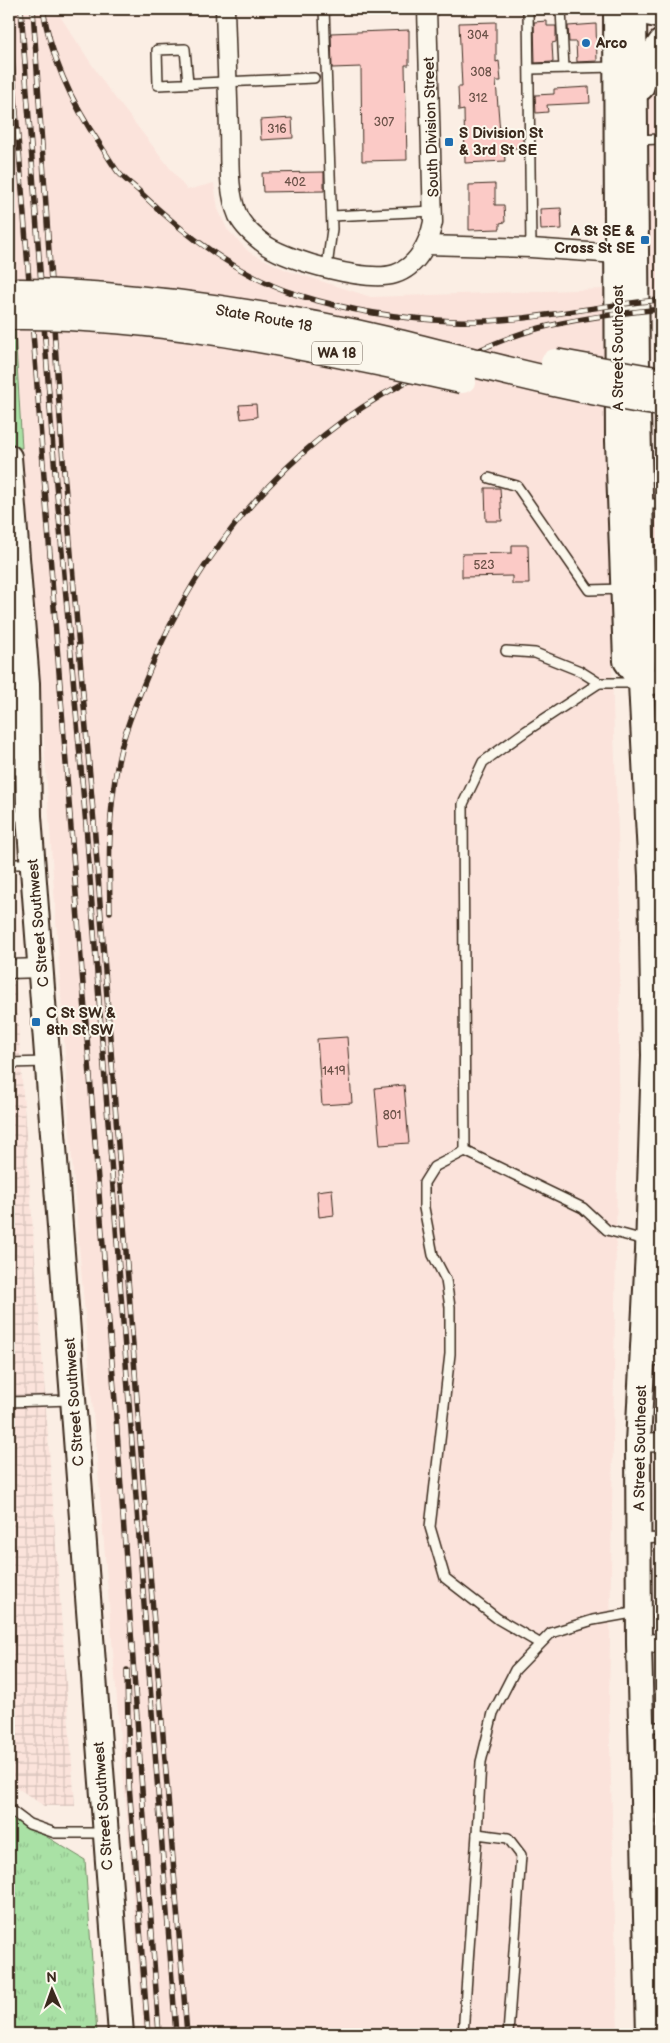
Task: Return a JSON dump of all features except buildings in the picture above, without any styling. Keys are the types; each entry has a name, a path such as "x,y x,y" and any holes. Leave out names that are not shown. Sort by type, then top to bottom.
{"highway":[{"name":"State Route 18","path":"9,293 74,294 201,307 285,320 390,342 569,385 661,402"},
{"name":"State Route 18","path":"9,315 43,314 132,319 217,330 661,419"},
{"path":"390,342 464,347 661,382"}],"main road":[{"path":"629,9 661,16"},
{"name":"A Street Southeast","path":"629,9 617,67 618,441 626,661 651,682"},
{"name":"A Street Southeast","path":"629,9 650,504 644,659 651,682 651,815 656,876 657,958 658,1055 652,1362 638,1443 650,1538 639,1612 650,1644 653,2031"},
{"path":"634,106 654,52 661,42"},
{"name":"C Street Southwest","path":"9,457 27,683 18,770"},
{"name":"C Street Southwest","path":"9,703 18,770 19,816 33,864 42,968 121,2034"}],"street":[{"path":"225,9 232,194 239,217 250,232 268,246 295,258 353,274 374,277 396,274 410,264 426,245 531,248 617,254"},
{"name":"South Division Street","path":"426,245 433,222 434,211 427,9"},
{"path":"9,969 42,968"},
{"path":"638,1443 661,1442"}],"lane":[{"path":"324,9 332,216 327,267"},
{"path":"528,9 531,248"},
{"path":"561,9 564,68"},
{"path":"188,83 185,49 157,50 158,85 314,78"},
{"path":"530,69 617,67"},
{"path":"634,140 661,139"},
{"path":"332,216 434,211"},
{"path":"489,478 517,486 589,590 623,589"},
{"path":"506,651 535,653 580,671 599,683"},
{"path":"465,1151 463,804 483,762 599,683 651,682"},
{"path":"9,864 33,864"},
{"path":"9,1063 49,1062"},
{"path":"465,1151 583,1208 607,1230 653,1248"},
{"path":"465,1151 434,1167 424,1183 424,1208 433,1255 446,1280 450,1307 450,1354 430,1526 445,1578 498,1619 539,1643"},
{"path":"9,1402 74,1400"},
{"path":"463,2034 481,1762 493,1713 515,1670 539,1643 551,1633 593,1620 639,1612"},
{"path":"9,1809 29,1824 55,1832 105,1833"},
{"path":"477,1834 508,1838 521,1855 508,2034"}],"path":[{"path":"9,346 13,394 13,411 10,413"}],"shaded area":[{"path":"9,9 57,9 106,86 187,190 214,183 218,209 227,229 249,252 286,270 371,297 604,289 613,706 621,910 609,1708 618,2034 143,2034 72,1160 34,591 22,448 9,229"},
{"path":"661,52 661,332 654,332 645,127 654,67"},
{"path":"646,468 661,470 661,662 654,654"},
{"path":"9,852 17,933 13,942 9,944"},
{"path":"9,984 15,984 75,1806 44,1806 9,1782"},
{"path":"661,1291 661,1783 655,1473"}],"green space":[{"path":"9,229 22,448 9,448"},
{"path":"9,1814 85,1860 97,2034 9,2034"}],"railway":[{"path":"21,9 53,449 86,825 176,2034"},
{"path":"33,9 62,448 94,823 150,1573 187,2034"},
{"path":"43,9 57,64 64,81 81,114 118,172 194,239 256,278 298,295 337,306 395,316 434,320 506,320 661,300"},
{"path":"9,20 115,1402 159,2034"},
{"path":"110,912 109,856 112,800 118,762 127,727 169,628 193,585 220,544 251,505 285,469 322,437 362,408 404,383 528,331 555,324 615,314 661,309"},
{"path":"127,1670 129,1784 148,2034"}],"place":[{"name":"Arco","path":"586,43"},
{"name":"S Division St & 3rd St SE","path":"449,142"},
{"name":"A St SE & Cross St SE","path":"645,240"},
{"name":"C St SW & 8th St SW","path":"36,1022"}]}
